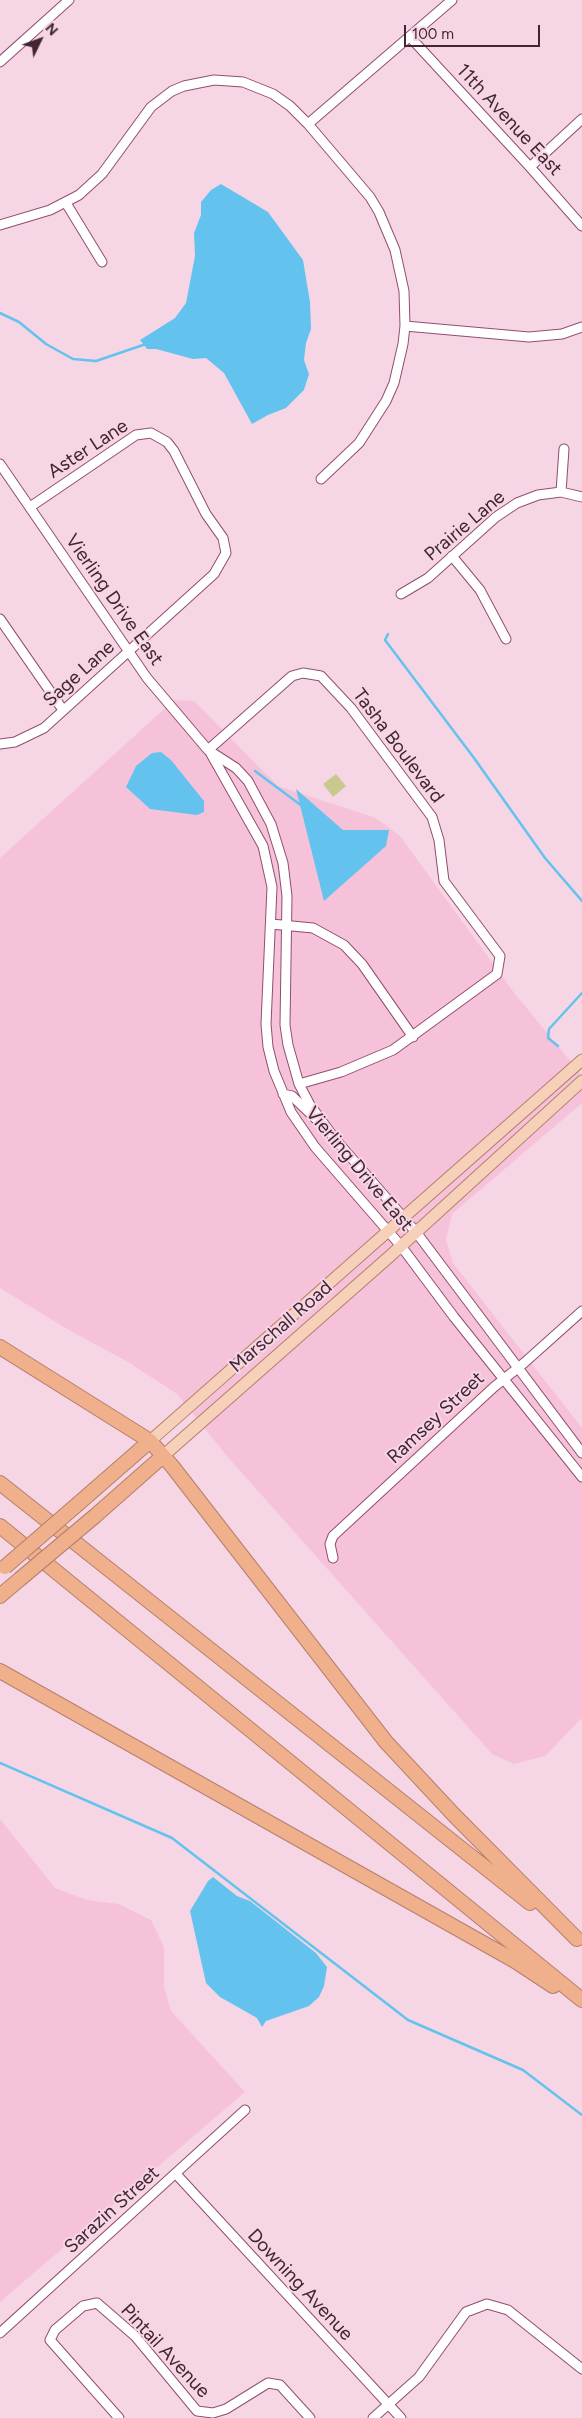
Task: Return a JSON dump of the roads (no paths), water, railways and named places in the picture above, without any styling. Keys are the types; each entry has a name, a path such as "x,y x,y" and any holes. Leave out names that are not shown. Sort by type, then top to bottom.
{"highway":[{"path":"0,1347 150,1441 386,1742 454,1815 580,1941"},
{"name":"Marschall Road","path":"2,1569 150,1441"},
{"name":"Marschall Road","path":"0,1596 163,1456"},
{"path":"0,1482 199,1642 580,1941"},
{"path":"0,1526 582,2000"},
{"path":"0,1671 515,1961 582,2006"}],"main road":[{"name":"Marschall Road","path":"150,1441 582,1060"},
{"name":"Marschall Road","path":"163,1456 401,1246 582,1081"}],"street":[{"path":"0,62 69,0"},
{"path":"308,124 452,0"},
{"name":"11th Avenue East","path":"410,38 582,226"},
{"path":"0,225 35,215 66,203 79,195 102,174 151,107 184,86 214,80 243,82 273,94 290,106 359,182 382,218 400,268 404,291 406,326 394,383 377,417 349,454 321,479"},
{"path":"530,167 582,119"},
{"path":"66,203 102,262"},
{"path":"406,326 529,337 562,334 582,327"},
{"name":"Aster Lane","path":"30,507 136,435 152,433 167,442 174,451 206,514 220,532 226,546"},
{"path":"561,492 564,449"},
{"name":"Vierling Drive East","path":"0,464 147,678 208,750 262,846 272,886 266,1024 268,1047 283,1094 291,1112 315,1147 389,1231 503,1379 582,1477"},
{"name":"Prairie Lane","path":"401,594 428,578 506,509 527,498 561,492 582,497"},
{"name":"Sage Lane","path":"0,744 15,742 31,736 44,728 214,574 224,559 226,546"},
{"path":"452,556 480,590 506,639"},
{"path":"0,619 63,710"},
{"name":"Tasha Boulevard","path":"208,750 292,676 303,673 321,676 351,708 432,817 439,840 444,881 500,956 497,974 393,1050 349,1068 299,1084"},
{"name":"Vierling Drive East","path":"208,750 236,768 248,781 272,824 283,863 287,896 284,1025 299,1084 325,1127 416,1232 582,1452"},
{"path":"271,924 313,928 344,945 362,964 413,1037"},
{"path":"283,1094 292,1096 325,1127"},
{"name":"Ramsey Street","path":"333,1558 330,1544 333,1536 503,1379 582,1311"},
{"name":"Sarazin Street","path":"0,2333 245,2110"},
{"name":"Downing Avenue","path":"176,2174 401,2418"},
{"name":"Pintail Avenue","path":"119,2418 50,2340 55,2330 83,2306 97,2303 135,2336 197,2411 204,2416 226,2409 268,2383 280,2385 310,2418"},
{"path":"373,2418 419,2377 466,2312 487,2304 508,2310 582,2369"}],"water":[{"path":"221,184 268,212 303,260 310,302 311,329 306,343 304,360 309,374 304,390 286,408 252,424 224,373 206,358 193,359 156,349 147,349 140,340 175,318 186,303 195,256 194,233 201,215 201,202 211,190"},
{"path":"161,752 171,760 204,801 204,812 197,815 150,809 126,787 136,766 152,753"},
{"path":"296,789 343,830 389,830 386,846 324,901"},
{"path":"213,1877 237,1896 250,1901 316,1953 327,1967 324,1986 319,1997 309,2006 266,2021 262,2027 257,2018 220,1997 206,1983 190,1911 208,1881"}],"waterway":[{"path":"0,313 19,322 46,344 73,359 96,361 146,344"},
{"path":"388,634 385,640 474,758 545,858 582,901"},
{"path":"255,771 302,806"},
{"path":"558,1046 548,1038 549,1029 582,993"},
{"path":"0,1763 172,1838 408,2020 523,2070 582,2115"}]}
